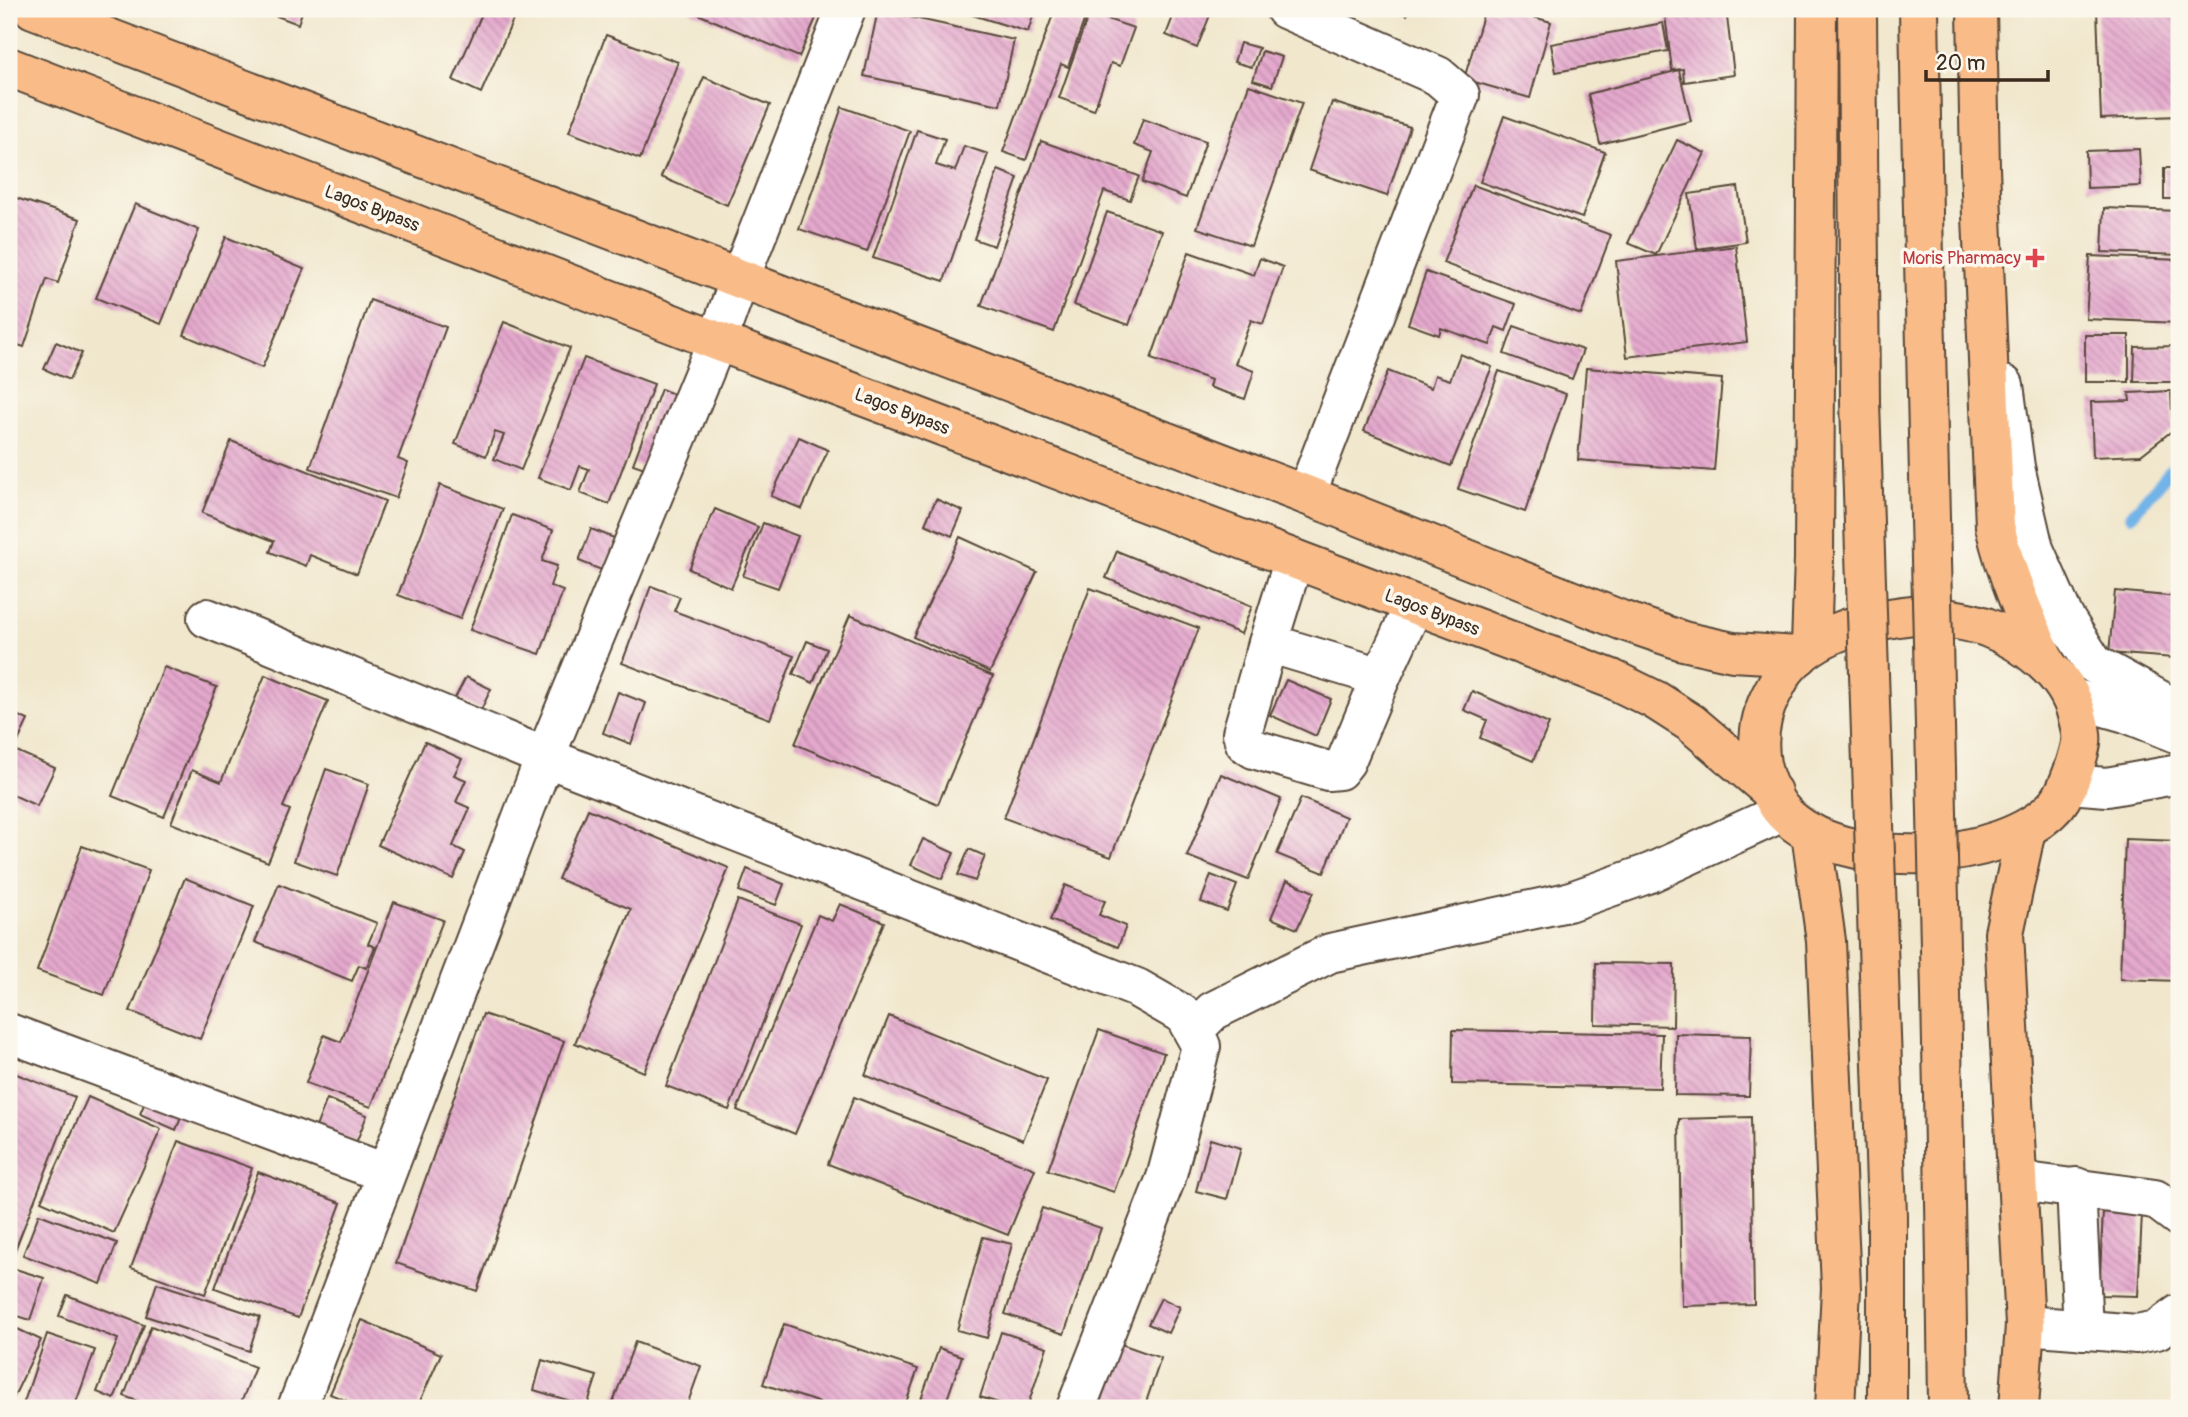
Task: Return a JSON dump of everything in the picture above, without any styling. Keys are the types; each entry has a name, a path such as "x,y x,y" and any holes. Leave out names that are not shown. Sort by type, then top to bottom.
{"main road":[{"path":"33,9 1306,495 1621,620 1683,641 1733,652 1805,651"},
{"path":"1805,651 1815,534 1816,9"},
{"path":"1857,9 1860,401 1886,1202 1887,1408"},
{"path":"1919,9 1948,1408"},
{"path":"1789,812 1839,844 1866,849 1930,855 1988,846 2026,830 2056,804 2069,784 2084,739 2073,698 2047,665 2017,600 2003,559 1996,526 1977,9"},
{"name":"Lagos Bypass","path":"9,67 717,341 1612,679 1655,700 1691,723 1789,812"},
{"path":"1835,1408 1841,1288 1826,941 1789,812 1763,774 1758,744 1765,705 1784,670 1805,651 1843,631 1877,619 1913,615 1945,618 1986,627 2019,643 2047,665"},
{"path":"2019,1408 2025,1325 2004,933 2026,830"}],"street":[{"path":"296,1408 545,757 717,341 846,9"},
{"path":"1285,9 1438,76 1460,95 1306,495"},
{"path":"1997,9 1982,180 2006,405 2015,467 2034,548 2064,617 2094,664 2174,708 2179,715"},
{"path":"1294,559 1242,733 1245,743 1254,750 1328,771 1339,770 1346,761 1414,605"},
{"path":"206,618 545,757 1137,988 1184,1015 1201,1046 1166,1178 1076,1408"},
{"path":"1268,643 1381,677"},
{"path":"2073,698 2126,713 2179,734"},
{"path":"2069,784 2107,787 2179,774"},
{"path":"1193,1031 1213,1011 1330,953 1568,902 1650,873 1789,812"},
{"path":"9,1033 385,1173"},
{"path":"2019,1181 2155,1199 2179,1217"},
{"path":"2076,1187 2083,1330"},
{"path":"2025,1325 2137,1334 2157,1330 2179,1314"}],"building":[{"path":"258,9 303,9 298,24"},
{"path":"484,9 507,9 516,13 481,93 453,80"},
{"path":"518,9 536,9 534,14"},
{"path":"686,9 820,9 799,57"},
{"path":"953,9 1035,9 1028,32"},
{"path":"1055,9 1088,9 1068,67 1061,64 1026,160 1003,152"},
{"path":"1176,9 1212,10 1197,48 1166,35"},
{"path":"1391,9 1410,9 1407,15"},
{"path":"1485,9 1505,9 1551,22 1530,98 1464,79"},
{"path":"1726,9 1734,75 1684,82 1683,69 1672,70 1665,15"},
{"path":"2097,9 2179,9 2179,116 2101,119"},
{"path":"878,10 1014,40 1000,105 864,76"},
{"path":"1089,13 1134,28 1120,66 1111,63 1094,110 1059,98"},
{"path":"1663,23 1668,51 1556,72 1551,44"},
{"path":"606,35 678,62 640,159 569,132"},
{"path":"1240,43 1259,48 1252,67 1234,62"},
{"path":"1262,51 1282,57 1272,86 1253,80"},
{"path":"1679,70 1691,121 1600,144 1588,94"},
{"path":"704,77 770,105 727,205 661,177"},
{"path":"1249,85 1302,103 1251,246 1197,228"},
{"path":"1332,102 1410,127 1387,196 1309,170"},
{"path":"842,107 910,131 867,252 799,229"},
{"path":"1504,116 1605,152 1582,218 1480,182"},
{"path":"1143,119 1206,141 1186,198 1142,182 1153,152 1134,145"},
{"path":"917,130 945,139 936,165 955,171 964,146 988,154 944,281 873,258"},
{"path":"1677,140 1705,153 1656,255 1628,243"},
{"path":"1041,141 1139,176 1130,200 1104,191 1054,332 981,306"},
{"path":"2139,149 2141,186 2087,188 2086,151"},
{"path":"2164,168 2179,168 2179,199 2164,199"},
{"path":"998,170 1018,178 994,246 974,239"},
{"path":"1473,185 1611,235 1581,315 1443,263"},
{"path":"1738,187 1746,242 1697,249 1689,194"},
{"path":"10,196 80,219 58,283 47,279 24,347 9,342"},
{"path":"135,204 199,230 161,324 96,298"},
{"path":"2104,208 2179,211 2179,255 2102,252"},
{"path":"1107,212 1162,231 1129,325 1074,305"},
{"path":"226,237 304,269 262,368 184,335"},
{"path":"1736,246 1747,342 1627,357 1616,261"},
{"path":"1189,252 1254,275 1260,258 1283,267 1263,324 1251,320 1235,364 1254,371 1245,399 1209,387 1211,380 1151,359"},
{"path":"2090,256 2179,260 2179,323 2086,319"},
{"path":"1426,272 1516,304 1506,331 1496,327 1490,345 1441,328 1439,335 1408,324"},
{"path":"370,300 446,327 398,459 408,463 396,498 310,468"},
{"path":"504,322 570,348 521,470 494,459 504,435 495,432 486,456 455,444"},
{"path":"1514,326 1583,350 1572,379 1504,354"},
{"path":"2085,335 2129,335 2129,382 2085,382"},
{"path":"56,342 82,353 69,380 44,369"},
{"path":"2179,346 2179,382 2134,382 2135,347"},
{"path":"1460,354 1492,367 1451,466 1364,431 1388,371 1431,388 1435,375 1450,380"},
{"path":"584,358 654,384 609,504 580,493 589,469 580,466 571,490 538,478"},
{"path":"1586,368 1722,379 1714,471 1578,460"},
{"path":"1499,371 1566,394 1525,512 1458,489"},
{"path":"661,389 681,397 653,471 633,464"},
{"path":"2171,391 2173,430 2141,455 2093,457 2091,402 2130,401 2129,393"},
{"path":"799,437 828,450 802,509 771,496"},
{"path":"231,441 385,501 357,574 310,555 306,566 270,552 274,541 202,513"},
{"path":"440,485 503,509 460,619 398,595"},
{"path":"936,499 963,511 952,536 925,524"},
{"path":"715,509 758,527 731,588 689,569"},
{"path":"512,515 553,530 542,561 557,566 550,586 563,591 540,654 470,630"},
{"path":"763,523 798,536 778,588 743,576"},
{"path":"591,529 617,539 604,571 579,561"},
{"path":"960,537 1037,572 990,672 913,637"},
{"path":"1117,551 1252,606 1241,634 1106,578"},
{"path":"651,586 680,597 674,611 794,656 770,719 622,663"},
{"path":"1090,588 1199,628 1111,857 1004,818"},
{"path":"2115,591 2177,597 2176,601 2179,601 2174,658 2109,653"},
{"path":"850,615 993,676 938,804 795,744"},
{"path":"807,641 827,649 813,683 793,674"},
{"path":"164,667 217,687 164,817 112,796"},
{"path":"265,675 328,701 283,807 290,810 268,862 171,823 192,770 221,782"},
{"path":"466,677 491,689 481,710 455,698"},
{"path":"1286,680 1331,699 1316,736 1270,715"},
{"path":"1472,691 1549,724 1533,761 1480,738 1487,720 1464,710"},
{"path":"618,692 646,703 631,744 603,733"},
{"path":"9,712 28,720 14,750 55,768 37,806 9,793"},
{"path":"425,742 462,759 454,775 466,780 456,802 470,808 453,846 465,852 453,879 378,845"},
{"path":"326,769 369,784 337,876 294,861"},
{"path":"1221,774 1281,799 1248,880 1187,856"},
{"path":"1301,798 1346,817 1324,873 1277,854"},
{"path":"588,809 729,868 644,1072 575,1043 631,909 558,879"},
{"path":"923,839 954,853 942,879 911,865"},
{"path":"2125,839 2179,841 2179,981 2120,979"},
{"path":"82,846 149,870 104,995 37,971"},
{"path":"969,849 985,856 975,881 958,875"},
{"path":"747,869 784,884 776,905 739,891"},
{"path":"1211,875 1237,885 1227,911 1201,902"},
{"path":"185,878 254,906 200,1039 130,1011"},
{"path":"1287,880 1314,892 1297,929 1271,918"},
{"path":"279,884 377,923 368,944 375,947 366,968 359,965 352,981 255,942"},
{"path":"1065,885 1105,901 1099,915 1126,926 1118,947 1050,920"},
{"path":"738,900 801,924 729,1110 666,1086"},
{"path":"394,902 443,920 371,1107 306,1083 324,1035 341,1042"},
{"path":"840,904 884,922 795,1134 737,1110 818,915 832,921"},
{"path":"1596,963 1674,964 1673,1026 1595,1024"},
{"path":"483,1014 564,1041 477,1291 396,1263"},
{"path":"889,1016 1047,1080 1023,1140 865,1075"},
{"path":"1099,1030 1164,1053 1114,1192 1048,1170"},
{"path":"1453,1030 1662,1034 1660,1088 1452,1084"},
{"path":"1676,1034 1751,1036 1749,1096 1675,1095"},
{"path":"9,1071 75,1097 11,1260 9,1259"},
{"path":"88,1097 161,1129 114,1233 41,1201"},
{"path":"147,1097 183,1113 176,1130 140,1114"},
{"path":"854,1097 1035,1169 1008,1235 828,1164"},
{"path":"327,1099 367,1115 356,1143 316,1127"},
{"path":"1751,1117 1754,1304 1682,1306 1679,1119"},
{"path":"1210,1139 1241,1148 1227,1199 1196,1191"},
{"path":"178,1141 252,1168 205,1294 131,1268"},
{"path":"258,1172 341,1203 298,1318 215,1288"},
{"path":"1042,1208 1101,1228 1064,1334 1005,1314"},
{"path":"2103,1211 2142,1213 2138,1296 2099,1295"},
{"path":"39,1214 117,1243 101,1284 23,1255"},
{"path":"983,1237 1012,1244 987,1338 957,1330"},
{"path":"9,1267 44,1278 30,1320 9,1313"},
{"path":"157,1283 260,1317 249,1351 146,1316"},
{"path":"67,1295 144,1325 114,1399 97,1392 118,1339 59,1316"},
{"path":"1161,1298 1180,1307 1168,1333 1148,1324"},
{"path":"362,1320 441,1354 417,1408 364,1408 330,1394"},
{"path":"784,1324 918,1369 904,1408 835,1408 763,1384"},
{"path":"9,1325 41,1340 9,1407"},
{"path":"151,1326 255,1367 239,1408 155,1408 124,1396"},
{"path":"1001,1332 1047,1347 1027,1408 1014,1408 980,1397"},
{"path":"47,1334 95,1350 74,1408 22,1408"},
{"path":"635,1342 701,1366 686,1408 611,1408"},
{"path":"1121,1344 1161,1358 1144,1408 1106,1408 1099,1405"},
{"path":"939,1348 962,1356 944,1408 918,1408"},
{"path":"542,1360 597,1376 587,1406 534,1390"}],"waterway":[{"path":"2131,516 2179,460"}],"place":[{"name":"Moris Pharmacy","path":"2035,258"}]}
